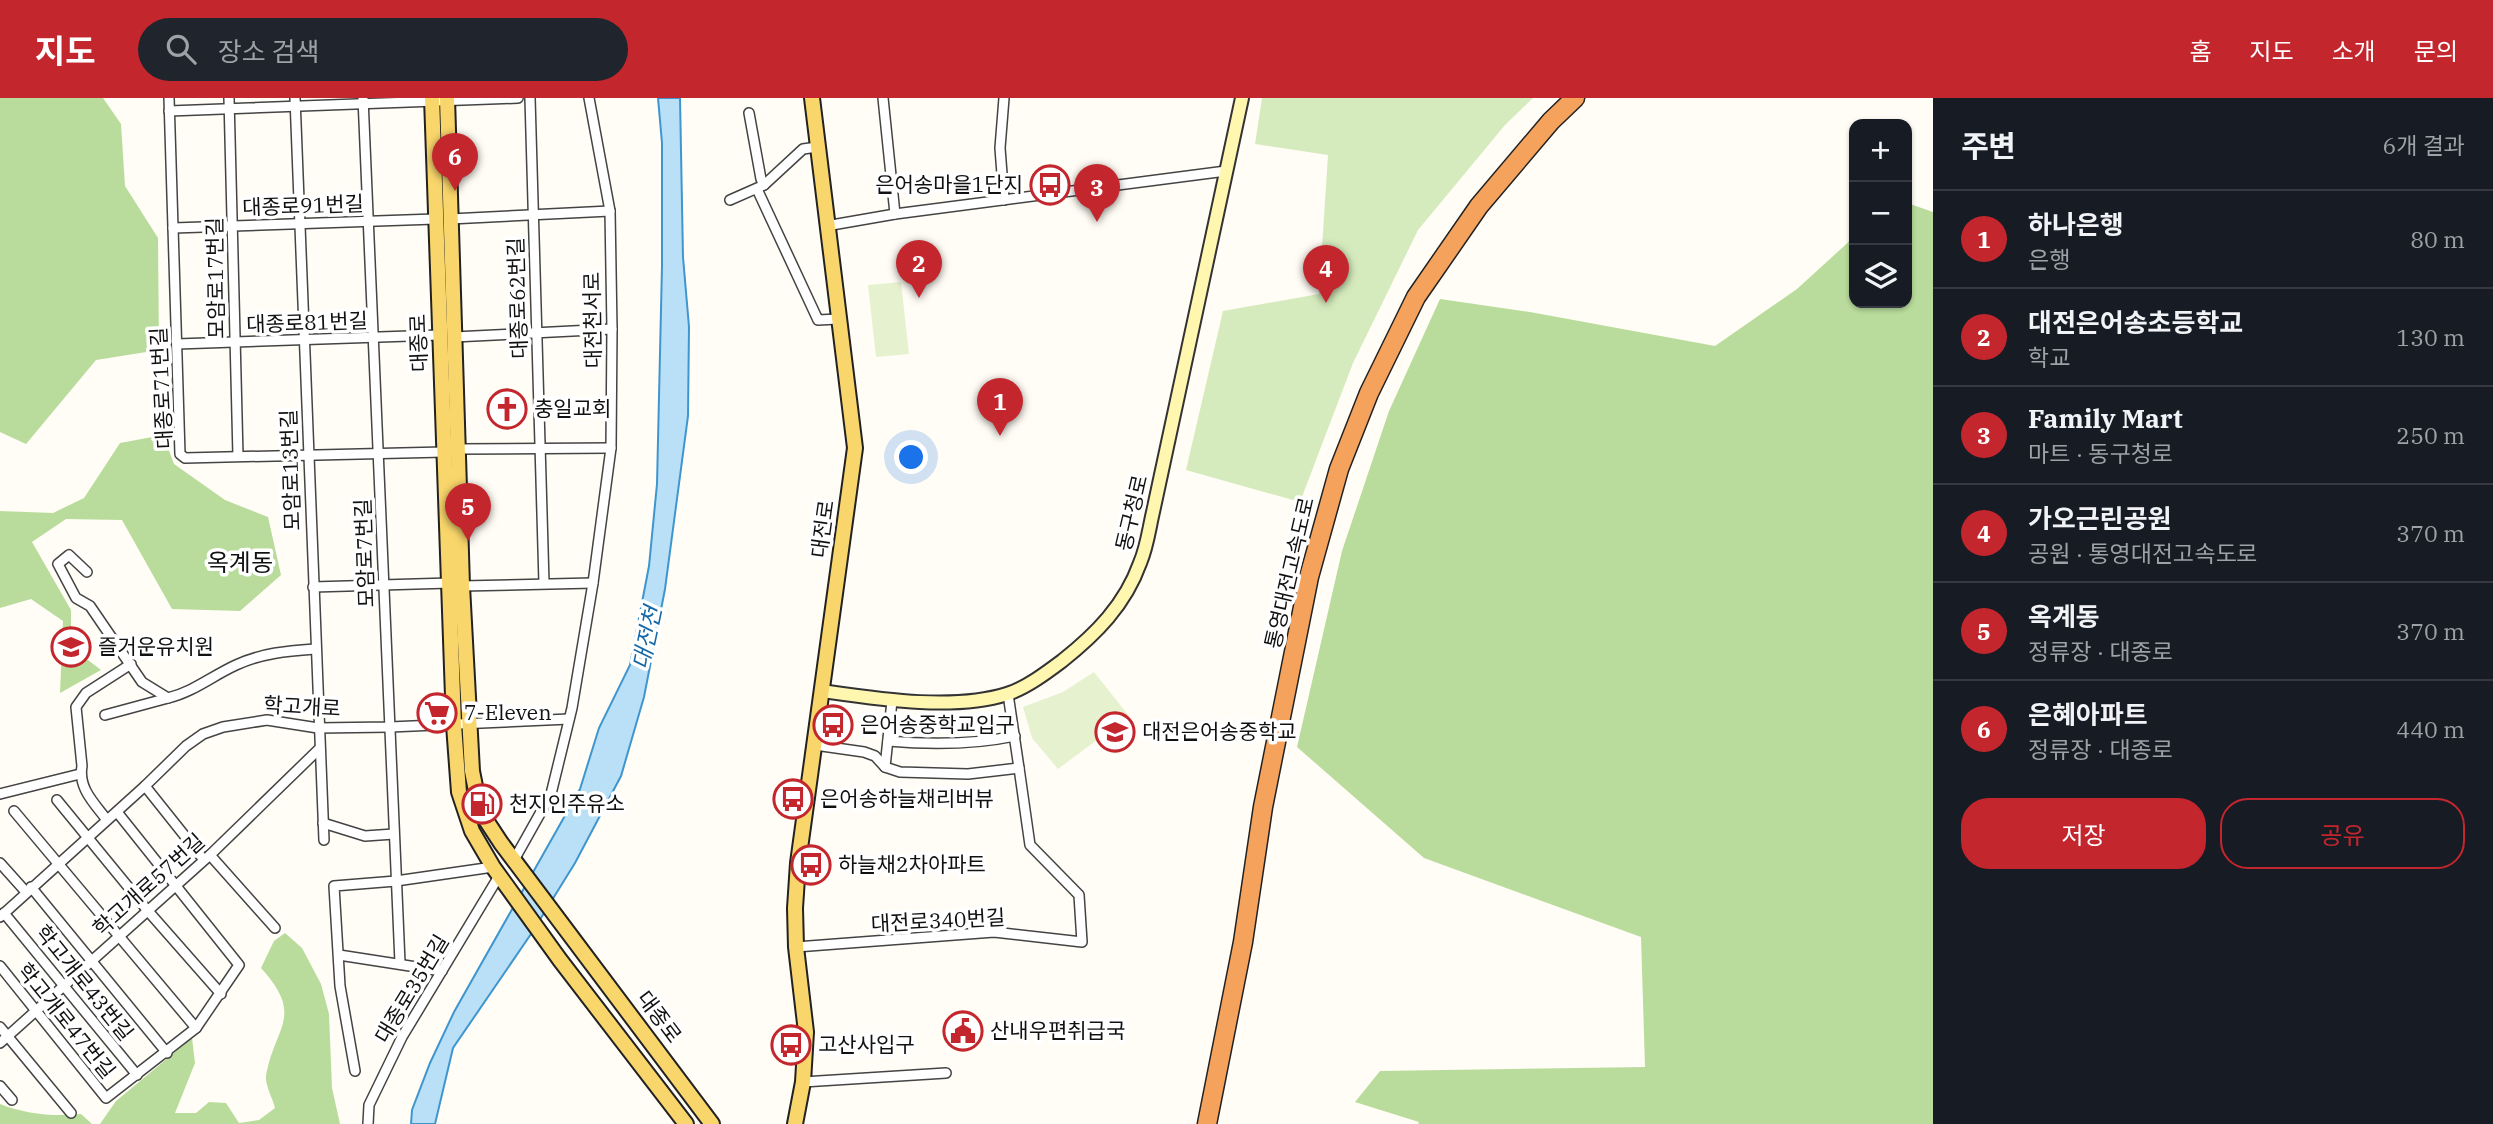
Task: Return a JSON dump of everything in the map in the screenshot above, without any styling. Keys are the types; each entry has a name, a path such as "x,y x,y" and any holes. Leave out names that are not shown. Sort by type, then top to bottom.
{"highway":[{"name":"통영대전고속도로","path":"1196,1124 1231,938 1252,804 1292,600 1327,465 1358,389 1405,293 1468,202 1540,117 1560,98"},
{"name":"통영대전고속도로","path":"1207,1124 1242,942 1263,807 1306,590 1339,469 1369,393 1416,297 1479,206 1551,121 1575,98"}],"main road":[{"name":"대전로","path":"795,1124 803,1082 806,1032 796,947 798,863 855,448 812,98"},
{"name":"동구청로","path":"822,691 892,701 964,702 1008,694 1049,670 1090,639 1118,609 1141,563 1242,98"},
{"name":"대종로","path":"439,100 435,219 447,336"},
{"name":"대종로","path":"439,100 450,219 447,336 456,585 454,725 459,792 472,831 496,872 686,1124"},
{"name":"대종로","path":"456,585 472,772 481,811 515,861 712,1124"}],"street":[{"name":"대종로71번길","path":"169,98 180,454 186,458 451,451"},
{"name":"모암로17번길","path":"229,98 238,456"},
{"path":"169,111 295,103 518,98"},
{"name":"대종로62번길","path":"530,98 544,583"},
{"name":"대전천서로","path":"515,861 551,794 569,719 593,583 611,448 610,211 589,98"},
{"path":"883,98 895,214"},
{"path":"1004,98 1000,148 1004,200"},
{"name":"모암로7번길","path":"363,102 400,963"},
{"name":"모암로13번길","path":"295,103 324,840"},
{"path":"749,113 761,187 818,320 838,318"},
{"path":"730,200 761,187 803,149 817,147"},
{"path":"826,226 895,214 1226,170"},
{"path":"450,219 610,211"},
{"name":"대종로91번길","path":"173,228 435,219"},
{"name":"대종로","path":"447,336 612,328"},
{"name":"대종로81번길","path":"177,344 447,336"},
{"path":"451,451 611,448"},
{"path":"87,572 69,555 58,564 76,598 90,606 142,682 167,698"},
{"path":"313,587 593,583"},
{"path":"105,715 185,694 236,665 275,651 316,649"},
{"path":"107,820 85,791 80,774 82,766 76,707 86,693 131,664"},
{"path":"815,745 864,751 875,756 885,767 900,772 968,774 1019,768 1008,694"},
{"path":"885,767 892,701"},
{"path":"469,723 569,719"},
{"name":"학고개로","path":"2,915 186,746 203,734 223,727 267,720 318,728 469,723"},
{"path":"888,741 972,744 1015,736"},
{"name":"학고개로57번길","path":"4,1039 207,857 319,749"},
{"name":"대전로340번길","path":"796,947 993,932 1082,942 1079,895 1030,845 1019,768"},
{"path":"0,794 80,774"},
{"path":"145,786 207,857 275,928"},
{"path":"57,800 148,911 221,994"},
{"path":"14,811 196,1028"},
{"path":"117,812 239,965 196,1028 137,1075"},
{"path":"323,823 365,836 394,834"},
{"path":"0,863 29,890 92,961 167,1053"},
{"path":"355,1072 340,985 334,886 496,872"},
{"name":"대종로35번길","path":"368,1124 369,1105 383,1074 496,872"},
{"name":"학고개로43번길","path":"2,915 137,1075"},
{"path":"339,955 442,971"},
{"name":"학고개로47번길","path":"0,966 106,1098 137,1075"},
{"path":"0,1027 4,1039 71,1113"},
{"path":"803,1082 946,1073"},
{"path":"0,1086 12,1100"}],"green space":[{"path":"0,98 103,98 121,124 125,186 158,238 159,350 96,360 26,444 0,432"},
{"path":"1262,98 1533,98 1505,125 1418,230 1353,363 1300,502 1186,470 1223,311 1319,294 1328,155 1255,144"},
{"path":"1912,205 1933,212 1933,1124 1418,1124 1419,1122 1355,1102 1380,1071 1645,1067 1641,937 1424,858 1297,747 1342,551 1389,411 1440,299 1530,312 1715,346 1797,289 1849,242 1849,308 1912,308"},
{"path":"901,282 909,354 876,357 868,285"},
{"path":"163,435 174,464 225,500 268,517 281,575 240,611 172,609 122,520 66,519 32,542 71,610 71,647 101,670 60,693 63,621 31,599 0,608 0,511 53,513 84,498 120,443"},
{"path":"1094,672 1129,716 1058,769 1032,738 1023,707 1063,692"},
{"path":"285,933 302,948 321,984 329,1014 332,1088 340,1124 100,1124 116,1101 192,1038 195,1063 175,1113 196,1113 209,1102 226,1103 239,1123 259,1120 275,1108 266,1076 284,1010 282,998 261,968 274,941"},
{"path":"0,1104 40,1114 81,1114 92,1124 0,1124"}],"water":[{"name":"대전천","path":"658,98 680,98 683,257 689,327 688,416 665,589 644,697 621,776 575,863 531,934 453,1048 435,1124 411,1124 412,1110 430,1063 454,1012 580,789 599,728 630,665 649,566 657,484 662,266 662,143"}],"place":[{"name":"은어송마을1단지","path":"1050,185"},
{"name":"은혜아파트","path":"455,191"},
{"name":"Family Mart","path":"1097,222"},
{"name":"대전은어송초등학교","path":"919,298"},
{"name":"가오근린공원","path":"1326,303"},
{"name":"충일교회","path":"507,409"},
{"name":"하나은행","path":"1000,436"},
{"name":"옥계동","path":"468,541"},
{"name":"즐거운유치원","path":"71,647"},
{"name":"7-Eleven","path":"437,713"},
{"name":"은어송중학교입구","path":"833,725"},
{"name":"대전은어송중학교","path":"1115,732"},
{"name":"은어송하늘채리버뷰","path":"793,799"},
{"name":"천지인주유소","path":"482,804"},
{"name":"하늘채2차아파트","path":"811,865"},
{"name":"산내우편취급국","path":"963,1031"},
{"name":"고산사입구","path":"791,1045"}],"district":[{"name":"옥계동","path":"240,563"}]}
